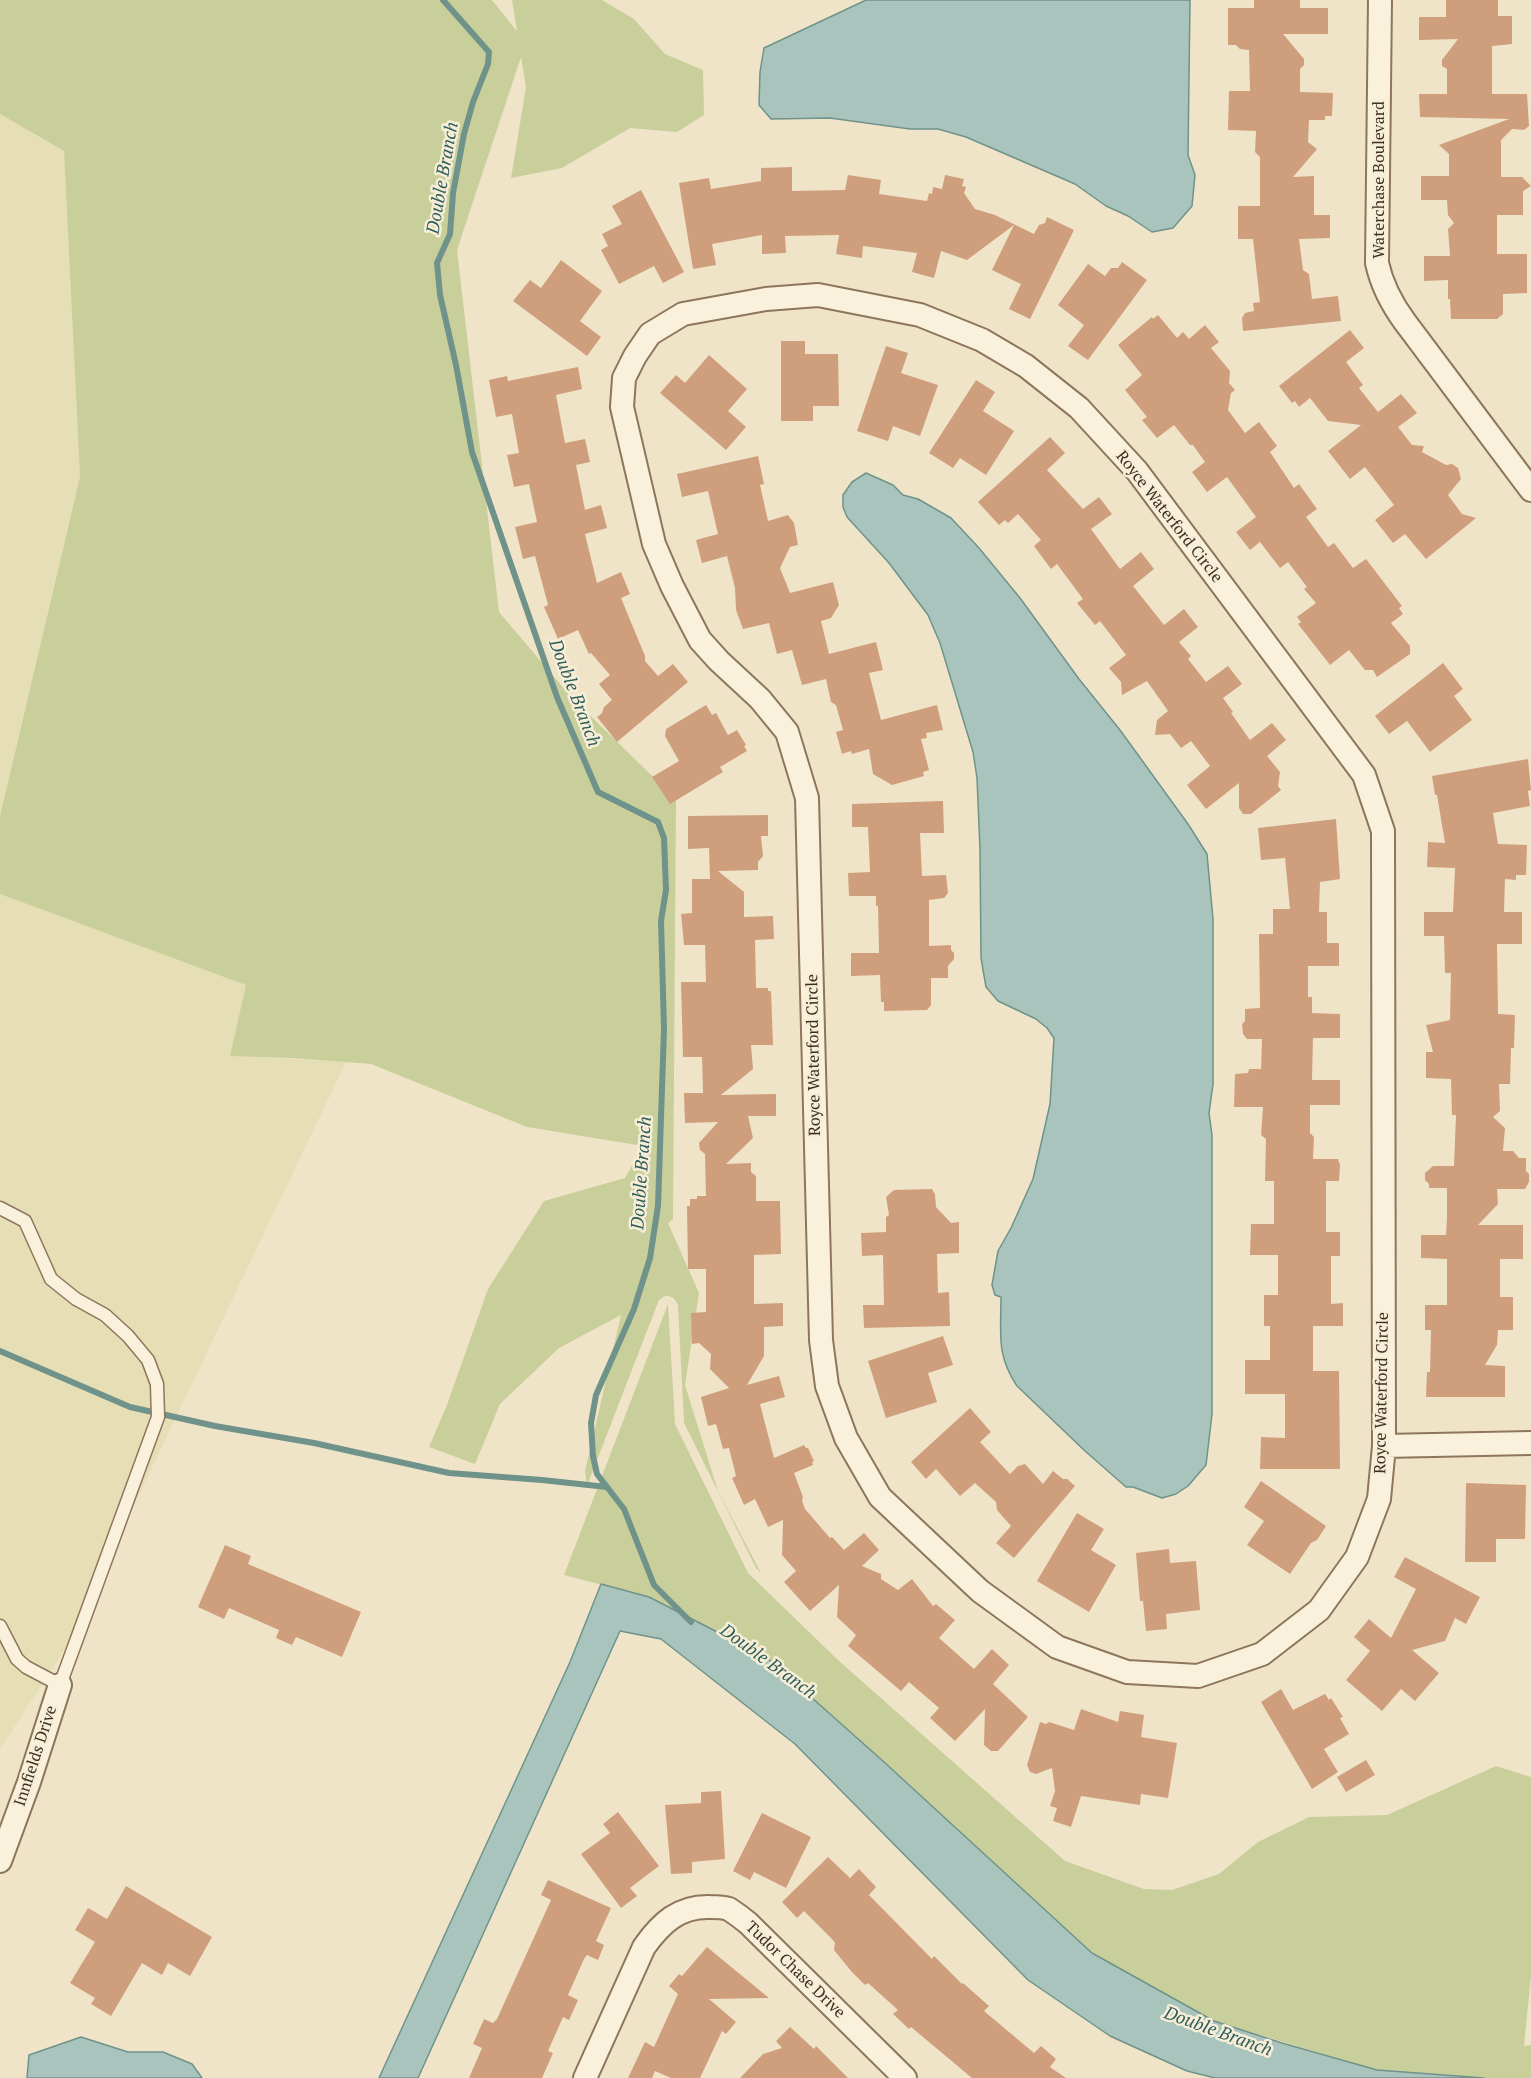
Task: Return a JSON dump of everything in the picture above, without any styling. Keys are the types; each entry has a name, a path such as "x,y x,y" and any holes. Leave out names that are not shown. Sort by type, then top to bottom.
{"street":[{"name":"Waterchase Boulevard","path":"1380,0 1377,263 1382,284 1405,322 1531,490"},
{"name":"Royce Waterford Circle","path":"818,295 920,315 982,340 1026,366 1079,408 1137,471 1364,775 1383,831 1384,1446 1378,1499 1358,1557 1319,1610 1262,1654 1198,1676 1127,1672 1057,1647 980,1591 880,1497 846,1438 827,1386 821,1340 807,798 787,732 760,699 700,640 672,586 654,544 622,407 624,378 650,334 683,314 766,299 818,295"},
{"path":"1384,1446 1531,1443"},
{"name":"Innfields Drive","path":"0,1861 29,1782 60,1685"},
{"name":"Tudor Chase Drive","path":"585,2078 644,1947 656,1930 670,1917 698,1906 726,1908 748,1923 905,2078"}],"lane":[{"path":"0,1208 25,1221 51,1279 76,1299 105,1315 128,1336 148,1360 156,1384 158,1417 60,1685 26,1667 17,1659 0,1626"}],"shaded area":[{"path":"0,114 64,151 80,477 0,816"},
{"path":"0,894 247,985 230,1055 346,1062 65,1649 0,1749"}],"green space":[{"path":"0,0 492,0 517,31 512,0 602,0 634,19 665,54 703,70 704,115 677,132 630,128 562,168 511,178 526,87 521,57 457,250 499,612 572,698 676,799 673,1219 668,1223 699,1293 685,1385 718,1491 761,1573 756,1568 684,1423 678,1305 671,1297 665,1296 659,1300 587,1486 585,1471 621,1315 559,1348 500,1404 475,1464 429,1447 447,1405 488,1289 544,1201 625,1178 643,1146 527,1127 371,1064 230,1056 246,985 0,894 0,816 80,477 64,151 0,114"},
{"path":"668,1304 675,1424 748,1573 838,1660 1065,1861 1144,1889 1172,1890 1219,1874 1258,1842 1309,1817 1387,1815 1496,1766 1531,1777 1531,1976 1524,2046 1531,2045 1531,2078 1484,2078 1377,2070 1214,2021 1092,1953 884,1762 649,1597 564,1575"}],"water":[{"path":"866,0 1190,0 1188,155 1195,175 1192,206 1173,228 1152,232 1128,216 1106,206 1075,184 966,137 938,129 910,129 830,118 771,119 759,105 760,72 764,48"},
{"path":"866,473 893,485 903,495 918,499 951,518 979,548 1120,730 1207,854 1213,919 1213,1084 1209,1113 1212,1135 1212,1414 1206,1465 1188,1486 1176,1494 1162,1498 1133,1487 1126,1487 1017,1386 1006,1364 1001,1343 1001,1297 995,1295 992,1285 998,1251 1033,1179 1050,1104 1054,1038 1036,1019 998,1001 986,987 981,958 980,849 977,778 973,752 940,643 928,615 889,563 847,517 843,507 843,495 852,482"},
{"path":"601,1584 649,1597 766,1657 1092,1953 1214,2021 1282,2043 1377,2070 1484,2078 1215,2078 1187,2071 1110,2036 1028,1980 795,1744 661,1639 620,1631 418,2078 379,2078 570,1662"},
{"path":"81,2037 128,2052 163,2052 192,2064 202,2078 27,2078 29,2055"}],"building":[{"path":"1254,0 1300,0 1300,8 1328,8 1328,34 1283,34 1304,59 1304,65 1300,69 1300,92 1333,93 1332,116 1325,116 1325,120 1309,120 1308,142 1317,149 1293,177 1314,176 1314,215 1330,215 1330,238 1299,239 1303,270 1309,274 1312,299 1338,296 1341,321 1243,331 1242,318 1245,313 1254,311 1253,303 1260,302 1253,239 1238,239 1238,206 1260,206 1260,157 1255,152 1256,131 1228,130 1229,91 1250,91 1249,50 1240,49 1236,45 1228,45 1228,8 1254,8"},
{"path":"1446,0 1498,0 1498,16 1512,16 1512,44 1492,46 1492,94 1527,94 1529,126 1524,130 1512,129 1501,140 1501,177 1522,177 1531,186 1523,191 1523,215 1497,215 1497,254 1527,254 1527,293 1503,294 1503,314 1497,319 1451,319 1448,280 1424,281 1424,256 1450,256 1448,229 1454,223 1448,215 1447,200 1421,200 1421,176 1449,176 1449,154 1439,145 1509,119 1420,117 1419,94 1447,94 1447,69 1442,66 1442,60 1458,39 1419,40 1419,17 1446,17"},
{"path":"792,167 792,191 845,190 848,175 881,180 879,194 927,201 929,193 932,194 933,187 942,189 945,175 964,179 962,186 966,187 964,193 975,209 995,215 1034,234 1039,225 1045,223 1047,217 1074,230 1030,319 1009,309 1021,284 992,270 1014,225 967,260 941,251 934,278 912,272 917,253 863,246 862,258 836,254 839,235 785,236 786,253 762,254 762,235 712,244 716,265 693,269 679,183 709,178 711,189 761,181 761,168"},
{"path":"641,190 684,272 663,283 654,266 619,284 601,250 608,246 602,234 622,224 612,206"},
{"path":"561,260 602,291 580,321 601,337 587,356 513,301 530,280 541,288"},
{"path":"1122,262 1147,280 1088,360 1068,346 1084,325 1058,305 1088,264 1105,276 1111,268 1118,268"},
{"path":"1158,315 1177,338 1183,332 1189,339 1205,325 1219,342 1211,348 1230,371 1229,383 1235,390 1231,393 1228,410 1245,433 1259,422 1277,446 1270,452 1294,488 1299,484 1317,509 1306,517 1328,547 1334,543 1353,568 1366,559 1402,606 1399,608 1403,614 1391,623 1410,646 1410,654 1377,677 1373,670 1365,670 1349,650 1330,665 1298,624 1301,622 1297,617 1316,603 1304,589 1307,587 1288,562 1280,568 1260,542 1250,550 1236,532 1256,517 1227,477 1207,492 1192,472 1205,462 1193,445 1190,445 1174,425 1157,438 1142,420 1147,417 1125,390 1142,375 1118,345 1152,317 1153,319"},
{"path":"1350,330 1364,348 1346,362 1363,385 1359,388 1378,412 1401,394 1417,413 1398,427 1412,445 1424,446 1422,452 1446,465 1452,464 1458,468 1461,479 1448,495 1462,514 1476,518 1426,559 1405,534 1393,543 1375,520 1394,505 1365,467 1350,479 1328,451 1361,425 1328,421 1310,398 1299,407 1295,401 1292,403 1279,386"},
{"path":"781,341 805,341 805,354 838,354 839,406 813,406 813,421 781,421"},
{"path":"886,346 908,353 901,373 938,385 920,436 893,426 888,441 857,431"},
{"path":"709,355 747,389 728,411 746,427 726,450 660,393 676,375 685,383"},
{"path":"578,367 582,389 556,395 565,443 585,439 590,462 576,465 585,510 601,505 607,528 585,534 597,583 621,572 630,594 621,598 645,661 658,676 673,664 688,682 617,742 597,717 612,700 599,684 610,675 591,653 589,654 578,630 558,639 544,607 548,605 535,556 523,559 515,527 537,522 529,484 514,487 507,455 519,453 512,414 496,417 489,380 507,376 508,381"},
{"path":"976,380 995,392 983,411 1014,431 986,475 960,458 953,468 929,453"},
{"path":"1050,437 1065,453 1047,470 1083,509 1099,497 1112,514 1091,529 1120,569 1141,552 1154,569 1133,586 1164,625 1184,609 1198,627 1179,642 1191,656 1188,659 1206,682 1228,666 1242,684 1223,698 1250,740 1272,723 1286,740 1267,756 1280,772 1278,786 1281,790 1251,814 1243,814 1239,808 1239,783 1206,809 1187,785 1210,766 1191,741 1181,748 1170,734 1155,735 1157,720 1168,711 1147,681 1122,695 1121,682 1109,668 1126,655 1100,621 1095,625 1077,603 1083,599 1057,564 1051,569 1034,546 1041,540 1018,514 1008,523 1005,520 999,525 978,502"},
{"path":"758,456 764,484 760,485 768,521 788,515 794,523 798,545 790,547 780,568 790,593 833,582 839,605 831,618 821,621 829,654 876,642 883,670 869,673 881,720 937,705 943,730 926,733 927,738 921,739 929,770 923,772 924,776 892,785 873,774 869,749 852,754 851,751 842,754 836,732 843,730 836,705 831,702 826,679 802,685 792,650 777,654 769,623 743,629 736,610 735,588 727,556 702,563 696,540 718,534 708,491 682,497 677,474"},
{"path":"1443,663 1463,689 1454,696 1472,720 1430,752 1407,721 1389,734 1375,716"},
{"path":"706,705 712,715 716,713 728,735 737,730 747,751 720,767 723,772 670,804 652,777 679,761 665,736 666,729"},
{"path":"1528,759 1530,806 1493,813 1498,844 1527,845 1526,875 1516,875 1516,880 1505,879 1504,912 1522,912 1522,944 1497,944 1498,1014 1515,1015 1510,1084 1499,1084 1500,1111 1493,1117 1505,1128 1503,1151 1513,1151 1519,1158 1526,1158 1529,1182 1525,1189 1497,1189 1498,1204 1478,1225 1523,1225 1523,1259 1500,1259 1500,1297 1513,1297 1513,1330 1498,1330 1497,1345 1485,1365 1505,1366 1505,1397 1426,1397 1427,1372 1430,1372 1431,1330 1425,1330 1425,1305 1447,1305 1447,1259 1421,1258 1421,1235 1446,1235 1447,1188 1429,1188 1425,1180 1425,1173 1433,1166 1454,1166 1456,1115 1452,1115 1451,1079 1426,1078 1426,1052 1433,1052 1426,1025 1450,1020 1451,973 1445,973 1444,936 1424,936 1424,912 1453,912 1455,868 1427,867 1428,842 1445,843 1432,776"},
{"path":"943,801 944,833 920,833 922,876 946,875 948,893 944,898 929,900 929,946 951,945 954,959 948,966 948,978 931,978 931,1005 927,1010 884,1011 884,1002 881,1002 880,975 851,976 851,953 879,953 876,896 849,896 848,873 870,872 868,827 852,827 852,804"},
{"path":"768,815 768,836 761,836 763,856 758,862 758,870 718,871 744,892 744,917 773,916 774,939 755,940 756,988 768,988 768,991 771,991 773,1045 751,1045 753,1069 721,1095 776,1094 776,1116 748,1116 753,1138 726,1164 751,1163 751,1172 756,1176 756,1201 780,1201 781,1254 754,1255 754,1304 783,1303 783,1326 764,1327 764,1356 747,1385 779,1376 785,1397 760,1404 774,1458 804,1445 808,1448 814,1461 813,1465 794,1473 805,1509 830,1538 832,1537 844,1550 864,1533 879,1550 862,1566 881,1574 881,1579 898,1590 912,1579 933,1606 936,1604 955,1620 939,1638 974,1669 992,1649 1009,1665 993,1684 1028,1717 998,1751 991,1751 984,1745 985,1709 955,1741 930,1718 939,1708 909,1682 901,1691 848,1646 856,1635 837,1617 839,1585 810,1611 784,1582 796,1571 782,1555 783,1520 768,1527 755,1499 744,1505 732,1478 736,1476 729,1448 723,1449 716,1424 708,1426 701,1397 729,1388 710,1369 711,1354 699,1343 692,1344 691,1313 706,1312 706,1269 688,1269 687,1206 690,1206 690,1199 706,1196 705,1154 700,1150 699,1143 718,1122 685,1123 684,1093 703,1093 702,1057 683,1057 681,982 706,982 705,945 684,945 681,914 692,913 692,879 710,879 709,848 688,849 688,816"},
{"path":"1336,819 1340,879 1320,882 1319,912 1327,912 1327,943 1339,943 1339,966 1308,966 1308,997 1312,997 1312,1013 1340,1014 1340,1038 1313,1038 1312,1080 1340,1080 1340,1105 1310,1105 1310,1133 1314,1137 1313,1159 1338,1159 1340,1165 1339,1181 1326,1181 1326,1232 1340,1232 1340,1256 1331,1256 1331,1304 1343,1303 1343,1326 1313,1326 1313,1371 1339,1371 1340,1469 1260,1469 1261,1437 1285,1438 1285,1394 1245,1394 1245,1360 1270,1360 1270,1326 1264,1326 1264,1295 1278,1295 1278,1255 1250,1255 1251,1224 1274,1224 1274,1181 1265,1181 1266,1139 1261,1135 1263,1107 1234,1107 1235,1074 1248,1073 1249,1069 1261,1069 1262,1039 1247,1039 1243,1034 1242,1024 1245,1021 1245,1009 1260,1008 1259,934 1273,934 1273,909 1290,909 1285,858 1261,860 1258,828"},
{"path":"932,1189 935,1194 936,1207 951,1223 959,1222 959,1253 937,1254 938,1293 949,1292 950,1326 864,1328 863,1305 884,1305 883,1255 862,1256 861,1233 886,1232 886,1217 889,1215 886,1197 894,1190"},
{"path":"943,1336 953,1365 928,1373 937,1402 886,1418 868,1361"},
{"path":"970,1408 991,1432 980,1442 1010,1474 1018,1466 1025,1464 1043,1484 1053,1471 1075,1486 1014,1558 996,1543 1011,1526 997,1510 996,1502 975,1483 960,1496 936,1469 926,1479 911,1462"},
{"path":"1261,1481 1326,1526 1290,1574 1247,1545 1264,1521 1244,1507"},
{"path":"1466,1483 1526,1485 1525,1539 1496,1539 1496,1562 1465,1562"},
{"path":"1077,1513 1104,1529 1091,1550 1116,1565 1089,1612 1037,1581"},
{"path":"225,1545 251,1556 248,1564 361,1612 342,1657 296,1637 292,1645 276,1638 279,1630 229,1608 224,1619 198,1607"},
{"path":"1169,1549 1170,1563 1196,1561 1200,1610 1166,1614 1167,1629 1146,1631 1143,1601 1140,1601 1136,1553"},
{"path":"1405,1557 1480,1597 1466,1624 1455,1618 1445,1641 1412,1650 1439,1673 1415,1701 1401,1689 1382,1711 1346,1680 1370,1651 1354,1637 1369,1619 1391,1638 1416,1589 1394,1577"},
{"path":"1281,1689 1293,1710 1325,1694 1329,1700 1331,1698 1343,1717 1340,1718 1349,1734 1324,1749 1338,1772 1312,1789 1261,1702"},
{"path":"1081,1709 1118,1722 1120,1711 1144,1715 1141,1737 1177,1743 1168,1798 1141,1794 1140,1805 1081,1796 1071,1827 1053,1821 1057,1808 1050,1806 1055,1791 1052,1768 1036,1774 1030,1772 1027,1765 1040,1722 1046,1724 1049,1722 1074,1730"},
{"path":"1366,1760 1375,1775 1346,1792 1337,1777"},
{"path":"721,1791 725,1859 692,1862 692,1873 671,1874 665,1805 701,1803 701,1792"},
{"path":"618,1812 659,1866 630,1888 637,1896 621,1908 581,1854 610,1833 603,1824"},
{"path":"762,1813 811,1837 786,1888 754,1872 750,1880 733,1871"},
{"path":"828,1857 850,1878 859,1869 876,1887 869,1895 932,1959 934,1956 962,1984 989,2006 984,2011 1034,2053 1041,2046 1056,2059 1050,2067 1066,2078 972,2078 911,2027 909,2029 893,2014 898,2010 868,1983 865,1985 851,1971 834,1950 835,1943 832,1939 804,1911 797,1918 782,1902"},
{"path":"548,1880 611,1908 596,1941 604,1945 598,1960 587,1955 584,1959 568,1995 578,2000 569,2020 563,2017 548,2051 553,2053 542,2078 469,2078 482,2048 473,2044 484,2019 493,2023 497,2019 551,1900 541,1895"},
{"path":"126,1886 212,1937 190,1976 168,1963 162,1975 142,1963 111,2016 91,2004 95,1998 70,1983 95,1942 75,1930 88,1908 107,1919"},
{"path":"707,1947 769,1998 709,1999 736,2022 726,2034 722,2031 700,2078 671,2078 655,2071 652,2078 628,2078 645,2042 654,2047 678,1994 669,1986 679,1974 682,1976"},
{"path":"790,2027 814,2049 816,2046 848,2078 740,2078 763,2054 782,2048 776,2041"}],"waterway":[{"name":"Double Branch","path":"443,0 489,52 488,64 473,102 464,134 453,193 450,234 437,263 440,295 472,452 557,697 598,792 658,822 664,838 666,890 661,921 664,1029 658,1206 650,1258 634,1309 596,1395 591,1423 593,1456 597,1474 624,1509 654,1585 691,1622"},
{"path":"0,1351 130,1407 215,1426 314,1443 449,1473 607,1487"}]}
